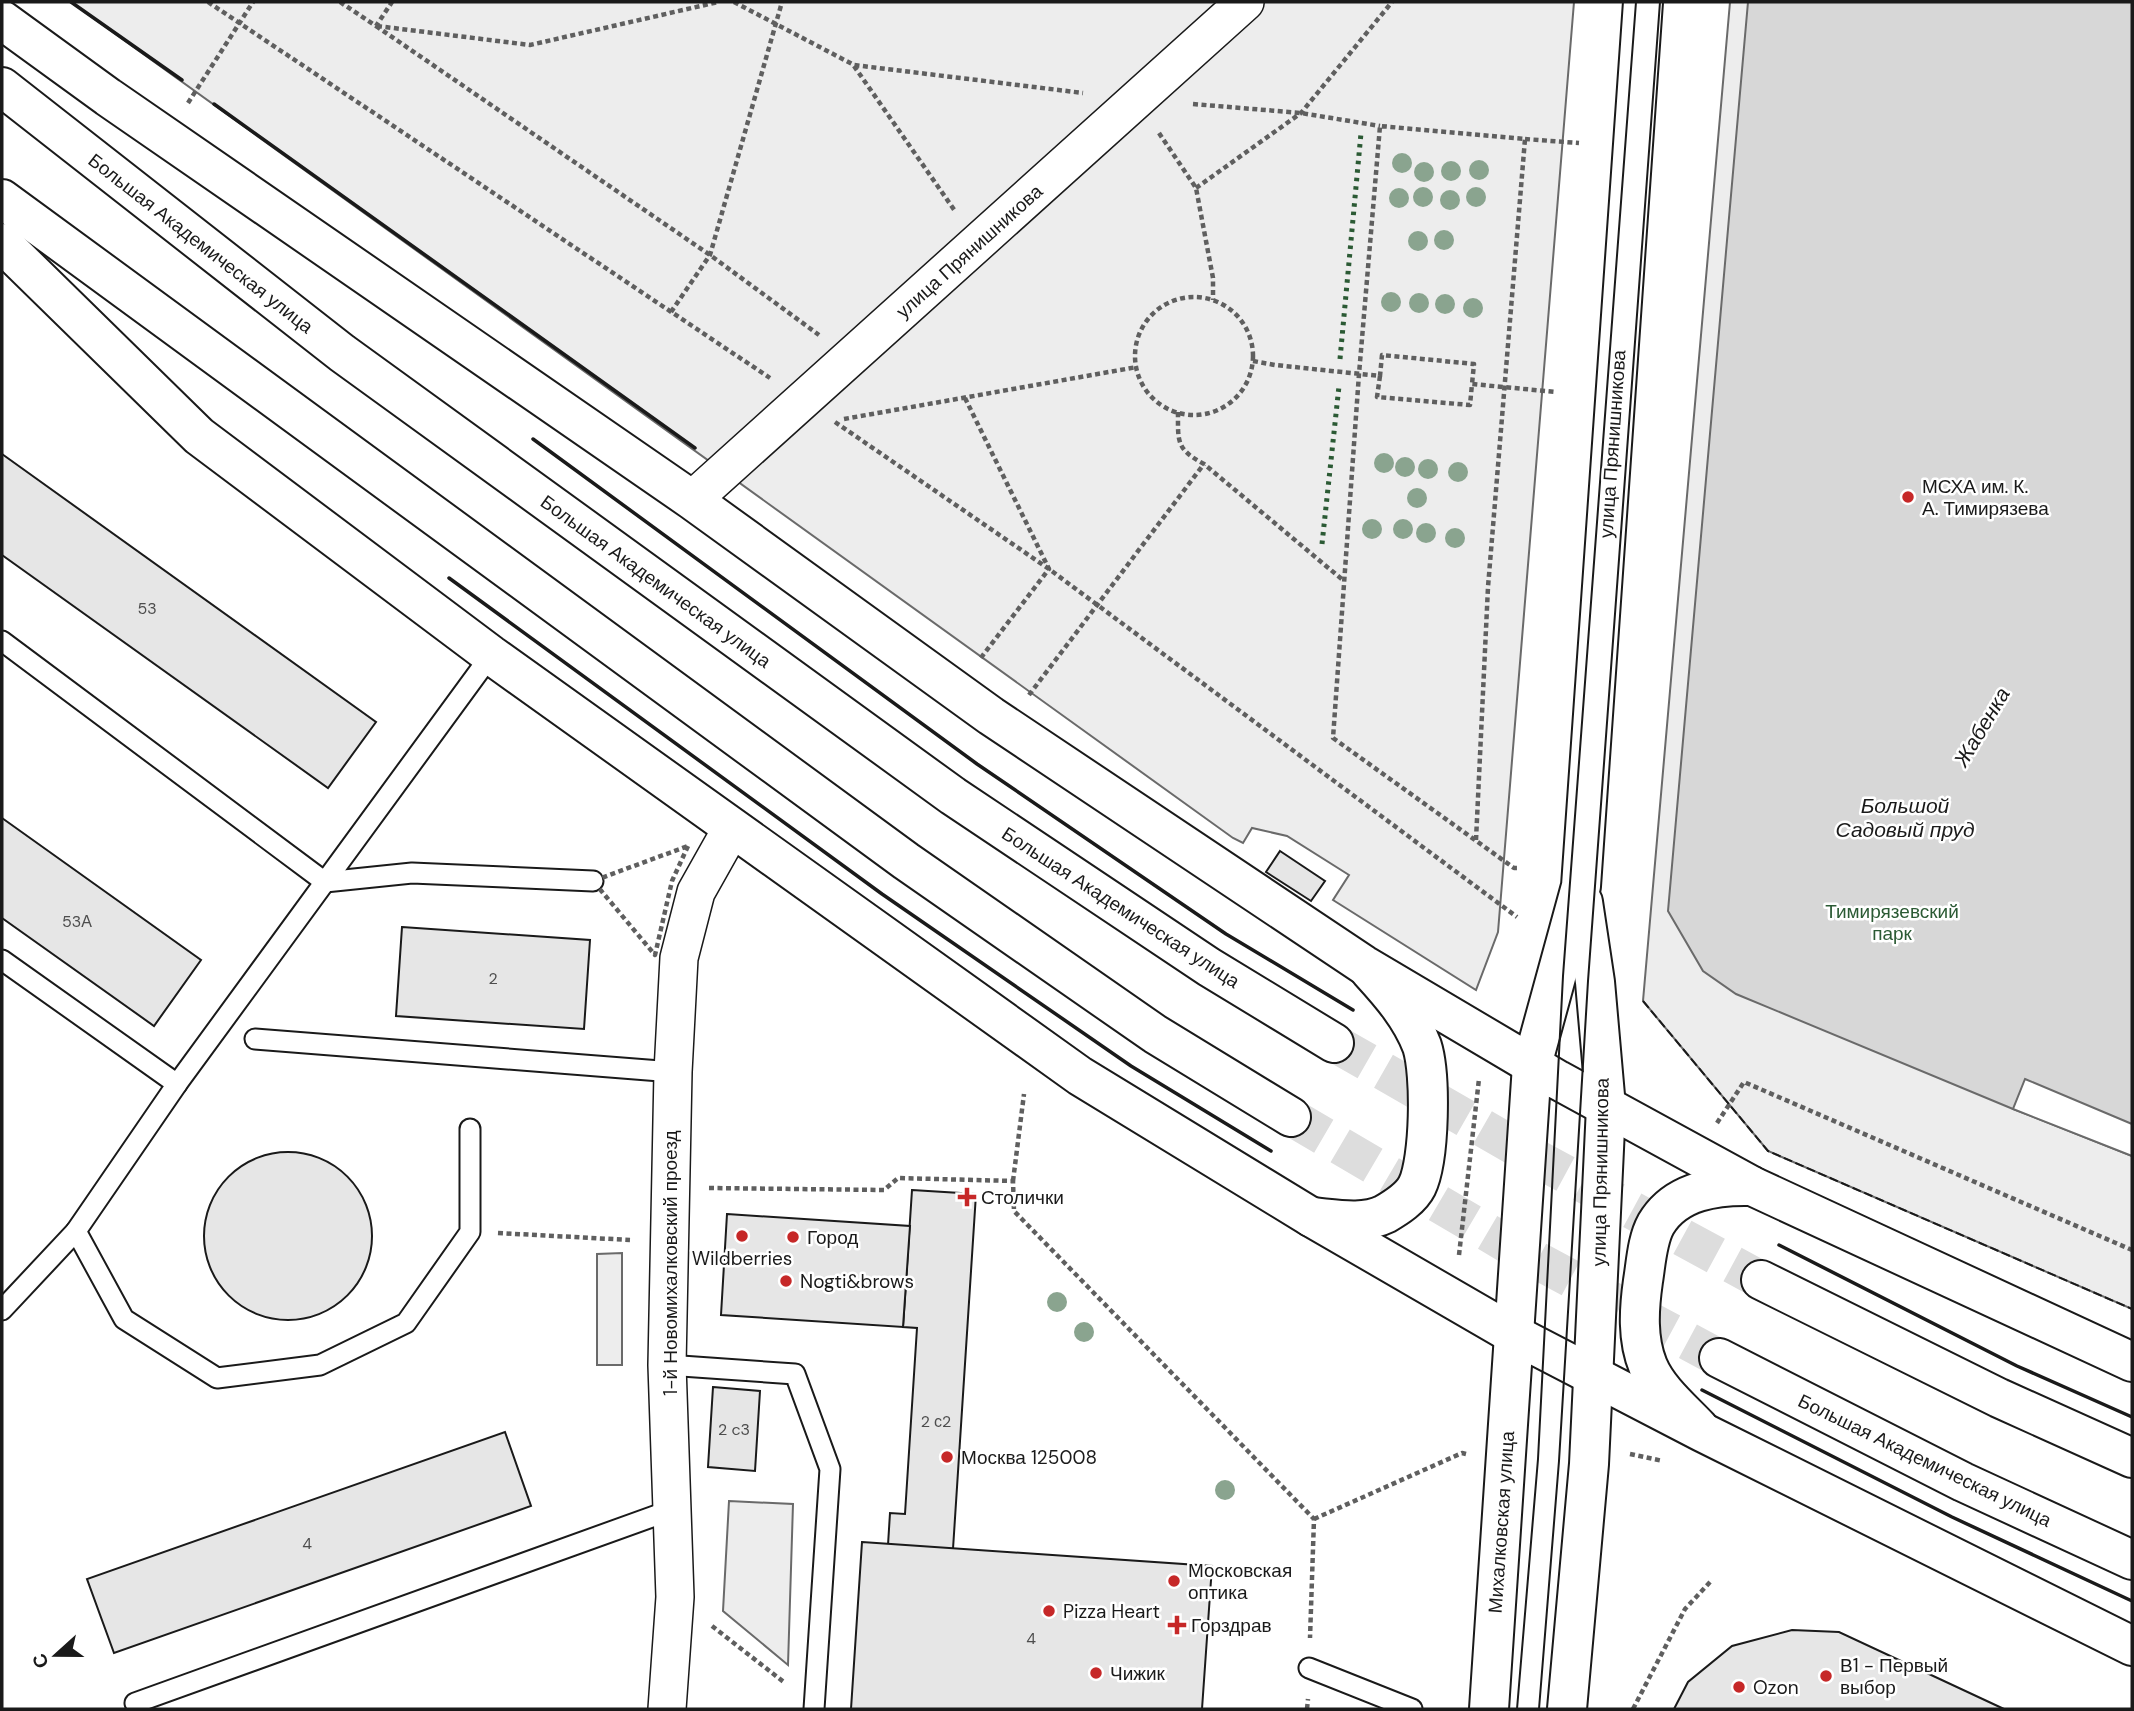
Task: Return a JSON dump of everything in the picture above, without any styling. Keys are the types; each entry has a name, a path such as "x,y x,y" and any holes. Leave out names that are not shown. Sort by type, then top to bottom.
{"main road":[{"name":"улица Прянишникова","path":"1513,1334 1532,1065 1581,886 1643,2"},
{"path":"2,20 108,97 692,500 991,716 1364,965 1532,1065 1752,1186 2132,1362"},
{"name":"Большая Академическая улица","path":"2,87 342,353 953,796 1209,967 1334,1043"},
{"path":"2,199 906,861 1155,1034 1291,1117"},
{"path":"2,243 199,436 491,655 1080,1076 1311,1217 1513,1334 1702,1432 2132,1646"},
{"name":"улица Прянишникова","path":"1581,886 1595,982 1606,1107 1593,1376"},
{"path":"1311,1217 1352,1221 1383,1215 1404,1202 1417,1186 1425,1153 1428,1105 1422,1047 1407,1015 1390,992 1364,965"},
{"path":"1702,1432 1658,1384 1648,1365 1642,1341 1639,1309 1648,1249 1656,1224 1669,1209 1687,1197 1707,1188 1752,1186"},
{"path":"1761,1280 1999,1398 2132,1458"},
{"name":"Михалковская улица","path":"1489,1709 1513,1334"},
{"name":"Большая Академическая улица","path":"1719,1358 1963,1482 2132,1559"},
{"path":"1567,1709 1589,1464 1593,1376"}],"street":[{"name":"улица Прянишникова","path":"692,500 1245,2"},
{"name":"1-й Новомихалковский проезд","path":"667,1709 675,1597 667,1365 673,1072 679,958 696,892 732,828"}],"lane":[{"path":"2,641 325,882 412,873 593,881"},
{"path":"2,1310 76,1231 177,1084 491,655"},
{"path":"2,960 177,1084"},
{"path":"255,1039 673,1072"},
{"path":"76,1231 124,1319 217,1378 320,1365 406,1323 470,1232 470,1129"},
{"path":"667,1365 795,1374 830,1469 814,1708"},
{"path":"135,1703 674,1509"},
{"path":"1308,1668 1412,1709"}],"path":[{"path":"208,2 803,400"},
{"path":"185,107 253,2"},
{"path":"340,2 710,255 826,340"},
{"path":"376,26 392,2"},
{"path":"376,26 530,45 718,2"},
{"path":"734,2 854,65 1137,100 1301,113 1380,126 1579,143"},
{"path":"671,312 710,255 782,2"},
{"path":"1196,188 1301,113 1392,2"},
{"path":"854,65 977,243"},
{"path":"1137,100 1196,188 1213,278 1213,300"},
{"path":"1380,126 1333,738 1514,867 1520,868"},
{"path":"1476,840 1488,587 1525,139"},
{"path":"1184,297 1213,300 1237,315 1252,339 1253,360 1253,368 1241,394 1218,412 1190,416 1163,407 1143,387 1135,359 1140,331 1158,309 1184,297"},
{"path":"1382,355 1474,364 1470,405 1377,397 1380,376 1382,355"},
{"path":"1253,360 1275,365 1380,376"},
{"path":"1137,367 832,421 1049,569 1517,917"},
{"path":"1472,384 1556,392"},
{"path":"965,398 1049,569"},
{"path":"1178,412 1180,445 1185,454 1204,464 1344,581"},
{"path":"1028,697 1204,464"},
{"path":"980,660 1049,569"},
{"path":"688,846 672,881 655,956 593,881 676,851 688,846"},
{"path":"1458,1263 1480,1068"},
{"path":"1713,1131 1744,1082 2132,1250"},
{"path":"1024,1094 1013,1181 1014,1211 1314,1520 1307,1709"},
{"path":"670,1188 884,1190 898,1178 1013,1181"},
{"path":"470,1232 669,1242"},
{"path":"1314,1520 1462,1453"},
{"path":"1633,1709 1685,1609 1711,1581"},
{"path":"675,1597 814,1708"}],"green space":[{"path":"71,2 1574,2 1498,932 1476,990 1333,900 1349,875 1287,836 1252,828 1243,843 1233,838"},
{"name":"Большой Садовый пруд","path":"1730,2 2132,2 2132,1309 1768,1151 1643,1001"},
{"path":"622,1253 622,1365 597,1365 597,1254"},
{"path":"729,1501 793,1504 788,1665 723,1611"}],"water":[{"name":"Большой Садовый пруд","path":"1748,2 2132,2 2132,1156 1736,994 1703,971 1668,911"}],"pier":[{"path":"2025,1079 2132,1124 2132,1156 2013,1109"}],"building":[{"path":"2,454 376,722 328,788 2,555"},
{"path":"2,818 201,960 154,1026 2,918"},
{"path":"1280,851 1325,881 1311,901 1266,872"},
{"path":"402,927 590,940 584,1029 396,1016"},
{"path":"288,1152 320,1159 335,1166 347,1177 358,1189 365,1204 372,1236 365,1268 358,1283 347,1295 335,1306 320,1313 288,1320 256,1313 241,1306 229,1295 218,1283 211,1268 204,1236 211,1204 218,1189 229,1177 241,1166 256,1159"},
{"path":"912,1190 976,1194 953,1549 888,1545 890,1513 905,1514 917,1328 903,1327"},
{"path":"727,1214 910,1226 903,1327 721,1315"},
{"path":"713,1387 760,1391 755,1471 708,1467"},
{"path":"505,1432 531,1506 114,1653 87,1579"},
{"path":"862,1542 1212,1566 1202,1709 851,1709"},
{"path":"1792,1630 1839,1632 2004,1709 1674,1709 1688,1682 1732,1646"}],"tunnel":[{"path":"1334,1043 1523,1151 1761,1280"},
{"path":"1291,1117 1514,1248 1719,1358"}],"tram line":[{"path":"1517,1709 1538,1459 1563,976 1636,2"},
{"path":"1539,1709 1559,1461 1588,981 1660,2"}],"hedge":[{"path":"1340,359 1361,133"},
{"path":"1322,544 1339,386"}],"fence":[{"path":"1643,1001 1768,1151 2132,1309"}],"wall":[{"path":"71,2 182,80"},
{"path":"214,104 695,448"},
{"path":"533,439 977,764 1226,934 1353,1010"},
{"path":"449,578 882,894 1131,1066 1271,1151"},
{"path":"1779,1245 2017,1366 2132,1417"},
{"path":"1702,1390 1952,1517 2132,1601"}],"place":[{"name":"МСХА им. К. А. Тимирязева","path":"1908,497"},
{"name":"Столички","path":"967,1197"},
{"name":"Wildberries","path":"742,1236"},
{"name":"Город","path":"793,1237"},
{"name":"Nogti&brows","path":"786,1281"},
{"name":"Москва 125008","path":"947,1457"},
{"name":"Московская оптика","path":"1174,1581"},
{"name":"Pizza Heart","path":"1049,1611"},
{"name":"Горздрав","path":"1177,1625"},
{"name":"Чижик","path":"1096,1673"},
{"name":"В1 - Первый выбор","path":"1826,1676"},
{"name":"Ozon","path":"1739,1687"}],"water label":[{"name":"Жабенка","path":"1982,727"}],"park label":[{"name":"Тимирязевский парк","path":"1892,922"}]}
